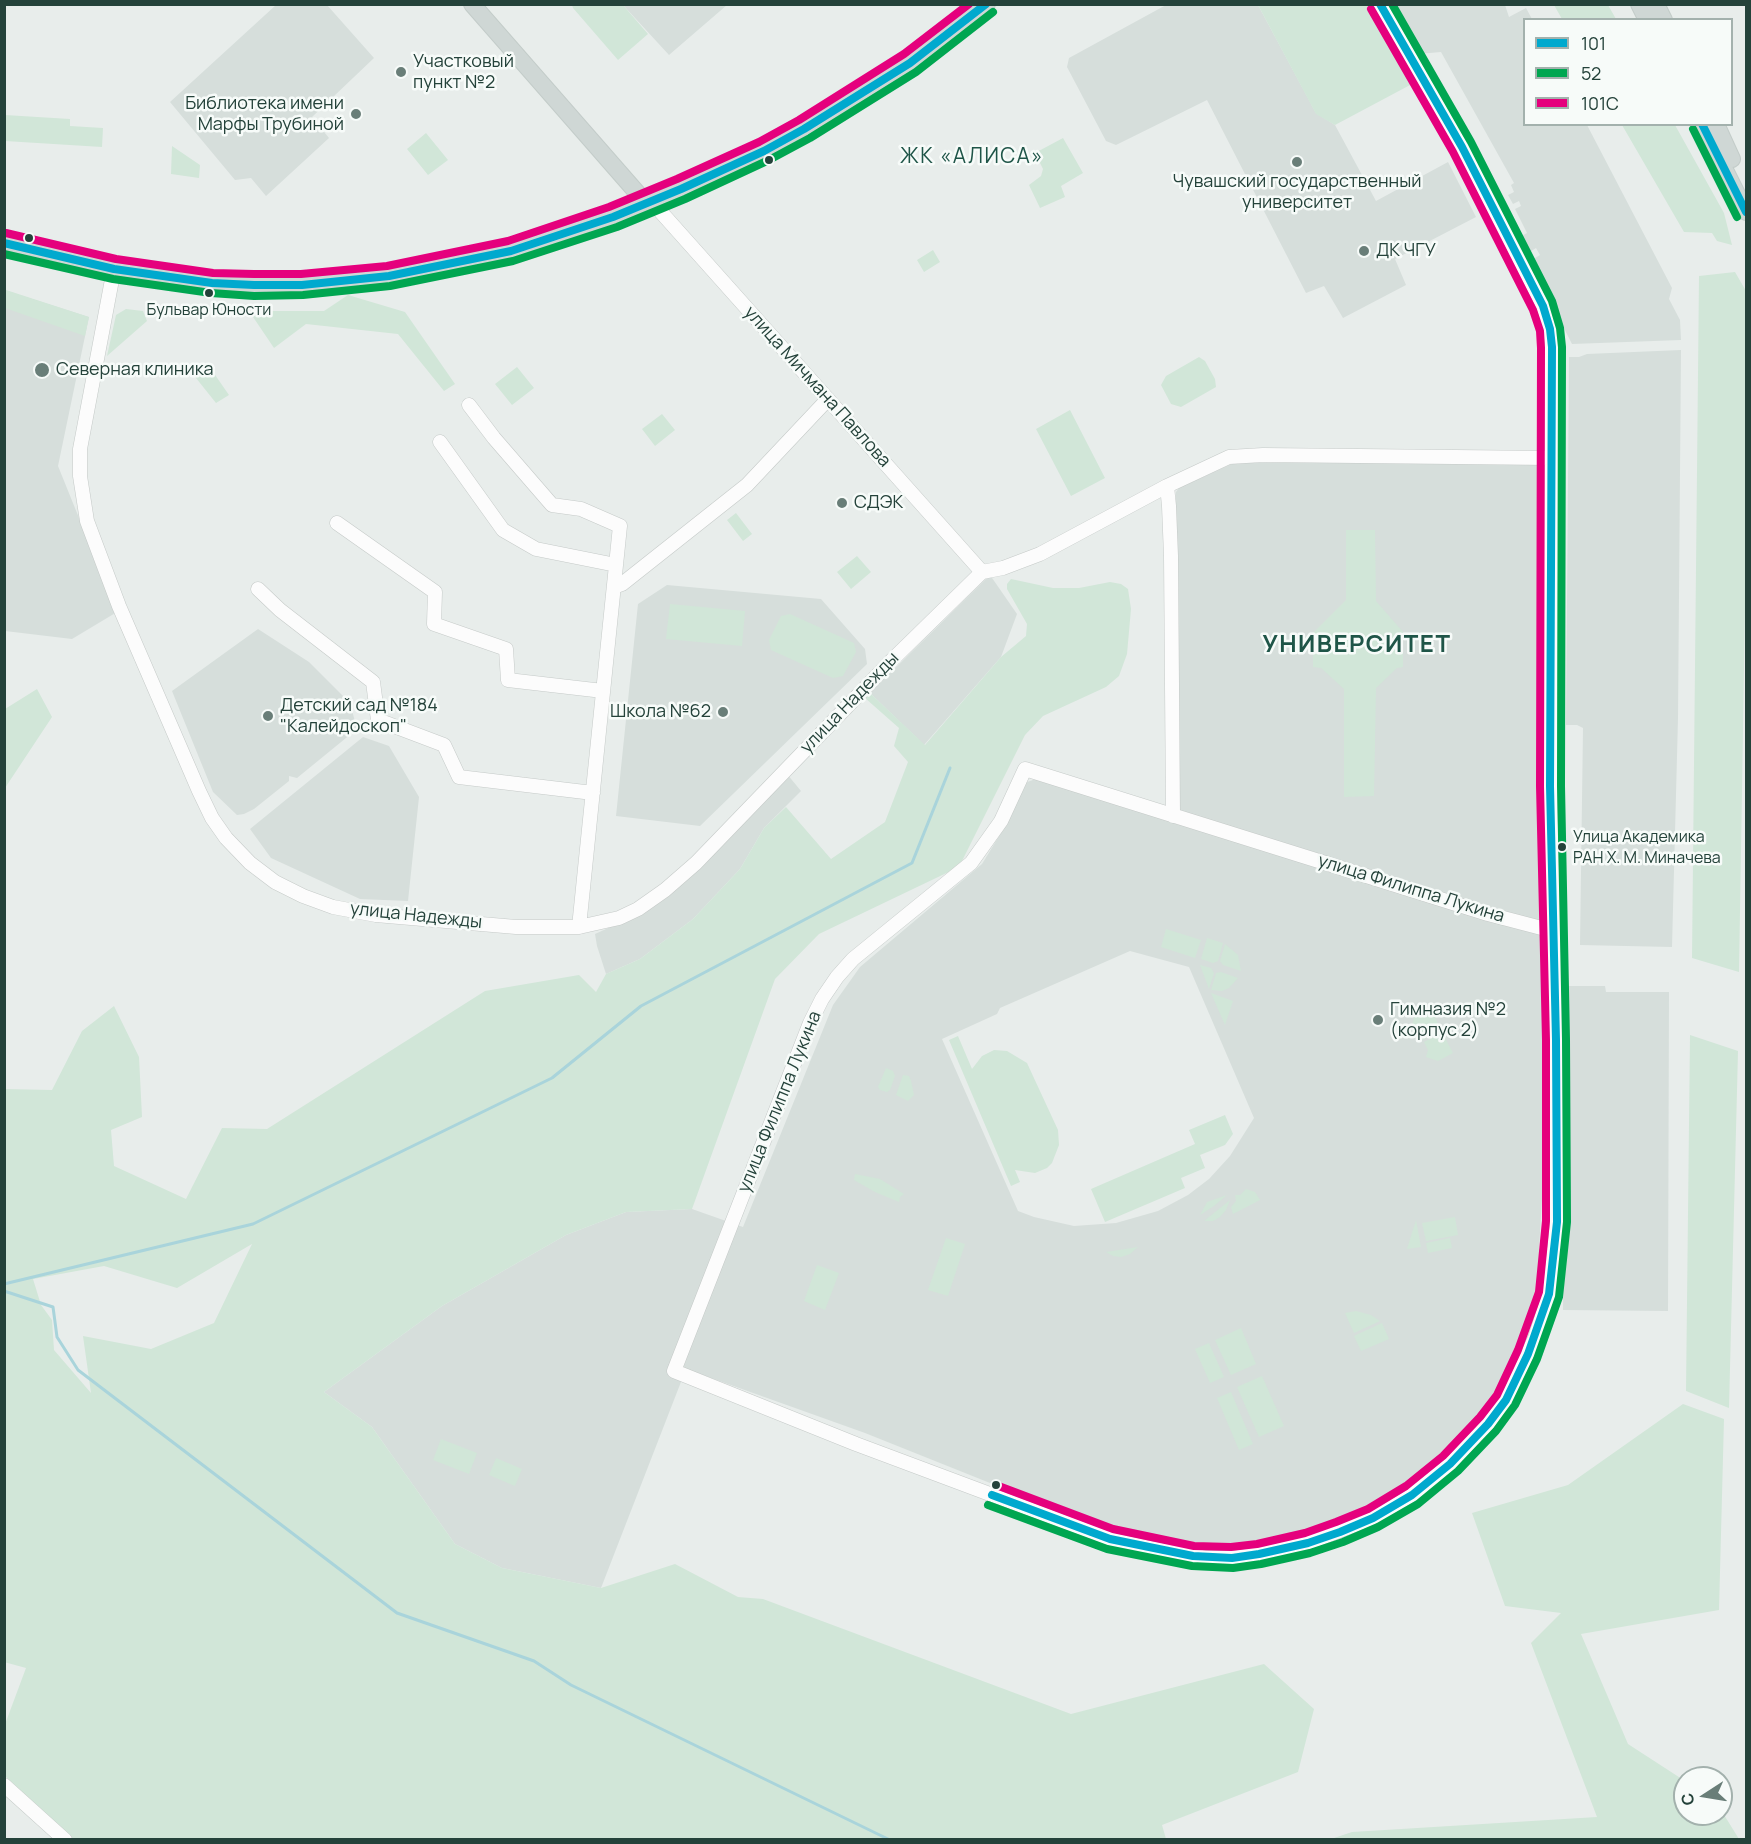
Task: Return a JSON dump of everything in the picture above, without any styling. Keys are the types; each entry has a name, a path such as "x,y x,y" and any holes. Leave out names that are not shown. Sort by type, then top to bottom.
{"main road":[{"name":"улица Мичмана Павлова","path":"472,4 500,29 647,196"},
{"name":"улица Мичмана Павлова","path":"485,4 500,29"},
{"path":"1639,4 1646,18"},
{"path":"1656,4 1663,18"},
{"path":"4,243 212,283 255,285 302,285 488,256 595,224 647,196 764,150 869,83 980,5"},
{"path":"1703,126 1746,212"},
{"path":"1717,126 1746,189"},
{"path":"4,233 86,254 115,264"}],"street":[{"path":"1380,4 1462,147 1543,306 1550,329 1552,347 1550,458 1552,931"},
{"name":"улица Мичмана Павлова","path":"647,196 982,572"},
{"name":"улица Надежды","path":"115,264 80,448 80,476 87,521 119,606 199,791 221,831 250,863 275,882 333,907 376,915 516,927 579,927 619,918 638,909 665,890 696,863 892,660 982,572"},
{"path":"614,587 622,584 747,485 828,399"},
{"path":"469,405 501,447 552,505 581,509 620,526 579,927"},
{"path":"440,442 503,530 536,549 616,565"},
{"path":"982,572 1003,568 1040,554 1167,486 1230,457 1240,455 1550,458"},
{"path":"1167,486 1171,556 1173,816"},
{"path":"337,523 435,592 434,624 506,649 508,680 603,690"},
{"path":"258,589 280,610 373,682 378,720 444,745 459,777 593,793"},
{"name":"улица Филиппа Лукина","path":"1025,769 1488,914 1552,931 1556,1021 1557,1222 1549,1294 1535,1338 1506,1400 1488,1424 1450,1464 1413,1495 1373,1518 1308,1543 1232,1558 1207,1558 1155,1550 1110,1539 856,1444 674,1371 810,1023 822,999 853,959 971,863 1001,821 1025,769"},
{"path":"4,1785 65,1839"}],"shaded area":[{"path":"276,5 327,5 374,58 312,117 329,138 266,196 251,178 235,180 170,102"},
{"path":"623,5 727,5 669,55"},
{"name":"Чувашский государственный университет","path":"1166,5 1258,5 1316,113 1335,125 1376,201 1448,162 1476,217 1395,259 1406,285 1343,318 1324,286 1306,293 1207,100 1116,145 1106,141 1067,67 1069,58"},
{"path":"1392,5 1505,5 1509,17 1526,8 1531,18 1523,18 1523,126 1588,126 1672,288 1669,299 1680,320 1681,340 1572,344 1530,261 1540,255 1536,248 1528,253 1520,237 1527,233 1515,209 1521,206 1519,201 1513,204 1508,195 1514,192 1511,185 1514,183 1441,52 1418,54"},
{"path":"4,290 89,317 58,466 117,612 72,639 5,631"},
{"path":"1681,350 1678,718 1672,947 1580,945 1583,728 1577,725 1566,725 1569,357 1587,354"},
{"name":"Гимназия №2 (корпус 2)","path":"1538,462 1547,469 1545,914 1549,1007 1544,1024 1544,1052 1549,1072 1550,1093 1543,1095 1544,1135 1551,1139 1550,1180 1543,1182 1539,1249 1545,1253 1540,1295 1497,1396 1425,1474 1324,1529 1228,1548 1135,1541 865,1433 686,1369 601,1588 502,1568 455,1544 372,1427 324,1392 442,1306 566,1235 626,1212 692,1209 743,1227 833,1005 860,967 982,864 1004,828 1022,784 1041,777 1171,821 1176,492 1179,488 1234,463","holes":["1130,951 1189,967 1254,1118 1230,1156 1209,1179 1188,1195 1158,1211 1116,1223 1074,1226 1018,1211 942,1039 997,1014 1000,1008"]},
{"path":"990,575 1017,614 1001,657 924,745 870,693"},
{"name":"Школа №62","path":"667,585 821,599 865,649 867,664 700,826 616,816 638,604"},
{"name":"Детский сад №184 \"Калейдоскоп\"","path":"258,629 309,662 350,703 357,729 297,778 289,776 289,781 254,809 237,815 213,792 172,691"},
{"path":"363,737 389,746 419,797 408,901 360,899 271,858 250,829"},
{"path":"787,774 801,791 764,828 740,869 693,919 640,959 606,974 595,934 650,909 703,862"},
{"path":"1567,986 1605,986 1606,992 1669,992 1668,1311 1563,1310"}],"green space":[{"path":"572,5 623,5 648,34 618,60"},
{"path":"1258,5 1369,5 1412,84 1335,125 1316,114"},
{"path":"1554,5 1608,5 1615,18 1561,18"},
{"path":"1455,113 1496,189 1492,192 1452,115"},
{"path":"5,115 70,119 70,126 103,128 102,147 5,141"},
{"path":"1623,126 1676,126 1724,213 1732,245 1717,241 1712,233 1684,232"},
{"path":"426,133 448,160 428,175 407,149"},
{"path":"1063,138 1083,173 1061,186 1065,197 1040,208 1029,185 1041,176 1043,169 1035,153"},
{"path":"172,146 200,165 199,178 171,174"},
{"path":"933,250 940,262 924,272 917,260"},
{"path":"1735,272 1746,291 1746,548 1739,972 1692,958 1699,276"},
{"path":"6,290 89,317 85,336 5,308"},
{"path":"348,295 405,312 455,384 444,391 398,334 306,324 274,348 249,311 324,311"},
{"path":"126,309 143,311 147,321 107,356 116,315"},
{"path":"1199,357 1205,361 1215,379 1216,387 1181,407 1171,404 1161,385 1166,376"},
{"path":"517,367 534,388 512,405 495,384"},
{"path":"201,369 213,372 229,395 216,403 192,373"},
{"path":"1070,410 1105,478 1071,496 1036,429"},
{"path":"662,414 675,430 655,446 642,429"},
{"path":"736,513 752,534 743,541 727,520"},
{"path":"1346,530 1375,530 1376,601 1403,632 1403,667 1397,668 1376,688 1374,796 1344,797 1344,689 1321,668 1313,667 1313,633 1346,600"},
{"path":"857,556 871,572 851,589 837,572"},
{"path":"1011,579 1053,588 1079,588 1110,582 1121,584 1128,589 1131,609 1127,654 1119,676 1106,687 1043,716 1025,735 959,867 819,934 775,979 692,1209 626,1212 566,1235 442,1306 324,1392 372,1427 455,1544 502,1568 601,1588 675,1564 738,1597 763,1599 1071,1714 1264,1664 1314,1709 1298,1772 1162,1825 1166,1839 72,1840 5,1776 4,1727 26,1668 4,1662 5,1089 52,1090 82,1031 114,1006 139,1057 142,1117 111,1130 114,1166 186,1199 222,1128 267,1129 485,991 579,975 596,992 606,974 640,959 693,919 740,869 764,828 786,807 831,859 885,822 908,762 894,746 899,728 865,698 870,693 925,745 1001,657 1026,636 1027,624 1007,589 1007,584","holes":["252,1244 214,1323 151,1349 83,1336 91,1393 54,1350 52,1320 41,1305 33,1279 104,1266 177,1288"]},
{"path":"670,604 745,611 742,646 666,639"},
{"path":"790,614 854,643 856,652 843,676 833,678 771,650 769,640 781,616"},
{"path":"37,689 52,717 5,788 5,709"},
{"path":"1166,929 1201,940 1195,958 1161,947"},
{"path":"1207,938 1223,943 1218,961 1213,963 1201,959"},
{"path":"1225,944 1238,955 1241,971 1223,965 1220,961"},
{"path":"1200,965 1211,968 1214,973 1209,989"},
{"path":"1221,972 1238,978 1229,988 1222,991 1211,990 1216,973"},
{"path":"1211,993 1233,1001 1225,1025"},
{"path":"1431,1009 1441,1030 1423,1040 1418,1031 1411,1030 1414,1017"},
{"path":"1442,1032 1453,1053 1438,1061 1426,1057 1428,1050 1424,1042"},
{"path":"1690,1035 1738,1051 1729,1408 1686,1391"},
{"path":"958,1036 972,1069 982,1056 994,1050 1007,1051 1027,1063 1058,1130 1059,1145 1052,1163 1047,1168 1035,1173 1015,1170 1020,1182 1011,1186 949,1040"},
{"path":"886,1068 893,1071 895,1076 887,1092 878,1087"},
{"path":"903,1075 909,1076 914,1095 908,1101 896,1095"},
{"path":"1225,1115 1233,1134 1225,1145 1200,1155 1205,1168 1181,1178 1185,1188 1105,1222 1091,1189 1195,1144 1189,1130"},
{"path":"855,1174 880,1179 904,1194 900,1197 899,1202 854,1180"},
{"path":"1246,1189 1255,1192 1260,1200 1233,1214 1231,1207 1236,1201 1235,1195 1240,1195"},
{"path":"1227,1195 1214,1206 1200,1215 1207,1202"},
{"path":"1230,1200 1220,1217 1213,1221 1204,1221"},
{"path":"1455,1217 1458,1235 1426,1241 1422,1223"},
{"path":"1416,1220 1421,1247 1407,1249"},
{"path":"946,1238 965,1244 948,1296 928,1290"},
{"path":"1450,1238 1452,1248 1428,1253 1426,1243"},
{"path":"1138,1247 1130,1254 1121,1257 1106,1252"},
{"path":"817,1265 839,1273 825,1310 804,1301"},
{"path":"1356,1311 1371,1315 1380,1321 1354,1333 1345,1313"},
{"path":"1382,1323 1389,1339 1361,1351 1354,1336"},
{"path":"1241,1328 1256,1364 1231,1375 1215,1340"},
{"path":"1209,1343 1224,1377 1210,1383 1195,1349"},
{"path":"1262,1376 1284,1426 1259,1437 1237,1387"},
{"path":"1231,1392 1253,1444 1239,1450 1217,1398"},
{"path":"1683,1404 1724,1419 1719,1610 1581,1634 1628,1744 1673,1773 1673,1826 1731,1826 1739,1839 1331,1839 1352,1832 1597,1817 1531,1643 1561,1613 1505,1606 1472,1513 1568,1485"},
{"path":"441,1439 477,1453 469,1474 433,1460"},
{"path":"496,1458 522,1469 515,1486 489,1475"}],"waterway":[{"path":"4,1284 253,1224 552,1078 641,1006 912,863 950,768"},
{"path":"4,1291 53,1307 57,1337 78,1370 397,1613 534,1661 571,1685 890,1840"}],"transit line":[{"name":"101С","path":"6,233 116,259 213,273 254,274 301,274 387,266 508,241 609,207 759,142 799,120 904,54 969,4"},
{"name":"101","path":"4,243 114,269 212,283 254,285 302,285 389,276 511,251 613,217 764,151 804,129 910,63 986,4"},
{"name":"101","path":"992,1495 1110,1539 1193,1556 1232,1558 1259,1554 1308,1543 1340,1532 1373,1518 1412,1495 1450,1464 1488,1424 1506,1400 1528,1354 1549,1294 1557,1222 1556,1040 1550,786 1552,347 1550,329 1543,306 1462,147 1380,4"},
{"name":"52","path":"988,1505 1107,1549 1192,1566 1233,1568 1261,1564 1310,1553 1343,1542 1378,1527 1418,1504 1458,1471 1496,1431 1515,1405 1537,1359 1559,1297 1567,1222 1561,786 1562,347 1560,328 1552,301 1471,142 1392,4"},
{"name":"101С","path":"996,1485 1113,1529 1194,1546 1231,1547 1257,1544 1305,1533 1336,1522 1368,1509 1406,1486 1443,1456 1480,1417 1497,1395 1518,1350 1539,1292 1546,1221 1546,1040 1540,786 1540,331 1533,310 1453,152 1371,9"},
{"name":"52","path":"4,254 113,279 211,293 254,296 303,295 390,286 513,261 617,227 685,199 769,160 810,138 916,72 993,12"},
{"name":"101","path":"1703,126 1746,212"},
{"name":"52","path":"1693,129 1737,217"}],"place":[{"name":"Участковый пункт №2","path":"401,72"},
{"name":"Библиотека имени Марфы Трубиной","path":"356,114"},
{"name":"Чувашский государственный университет","path":"1297,162"},
{"name":"ДК ЧГУ","path":"1364,251"},
{"name":"Бульвар Юности","path":"209,293"},
{"name":"Северная клиника","path":"42,370"},
{"name":"СДЭК","path":"842,503"},
{"name":"Школа №62","path":"723,712"},
{"name":"Детский сад №184 \"Калейдоскоп\"","path":"268,716"},
{"name":"Улица Академика РАН Х. М. Миначева","path":"1562,847"},
{"name":"Гимназия №2 (корпус 2)","path":"1378,1020"}],"district":[{"name":"ЖК «АЛИСА»","path":"972,157"},
{"name":"УНИВЕРСИТЕТ","path":"1357,645"}]}
